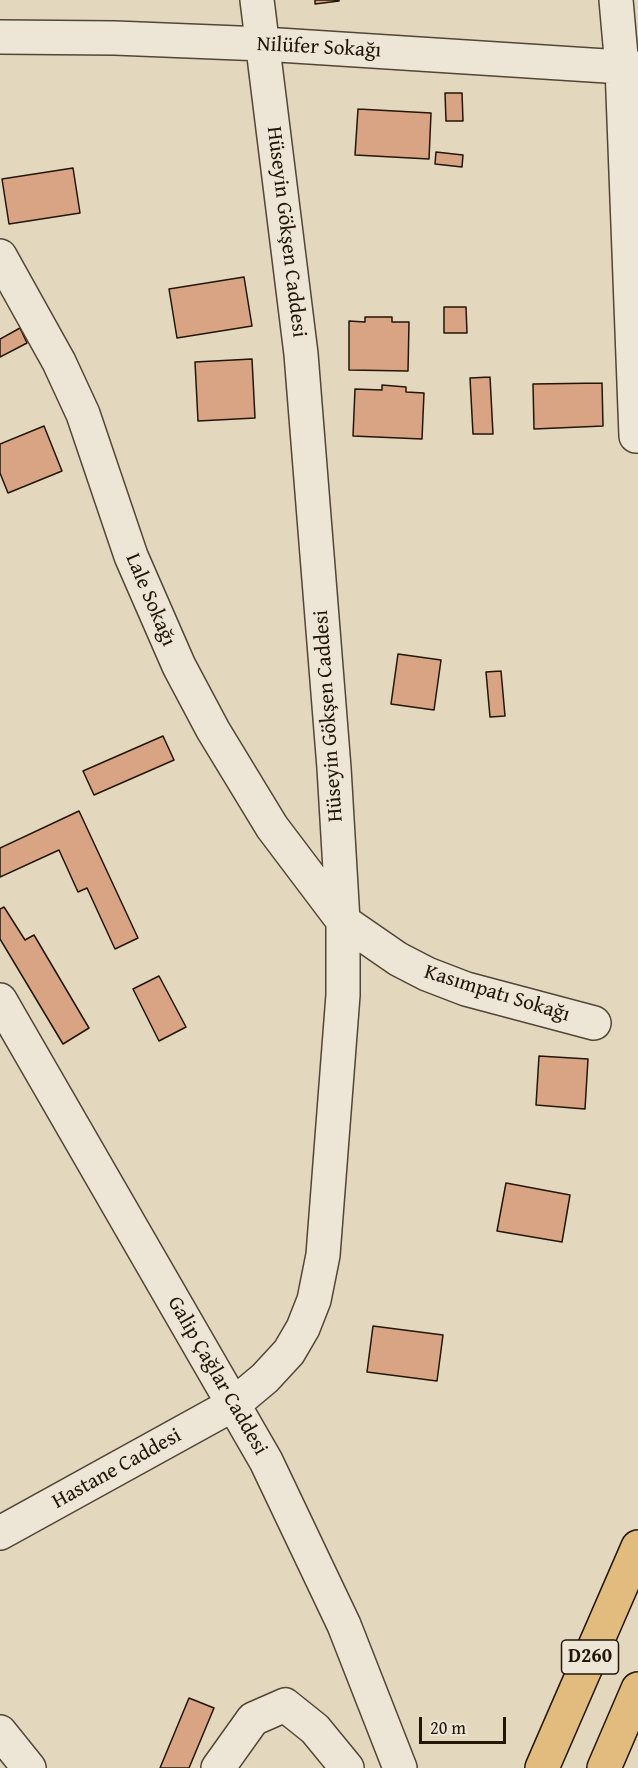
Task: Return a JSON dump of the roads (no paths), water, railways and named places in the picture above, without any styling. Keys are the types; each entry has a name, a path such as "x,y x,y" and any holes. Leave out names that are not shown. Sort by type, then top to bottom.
{"main road":[{"name":"D260","path":"542,1768 638,1547"},
{"name":"D260","path":"604,1768 638,1689"}],"street":[{"name":"Hüseyin Gökşen Caddesi","path":"234,1404 265,1378 289,1352 303,1328 314,1300 323,1255 343,995 343,921 310,448 301,354 257,0"},
{"path":"616,0 630,68 636,436"},
{"name":"Nilüfer Sokağı","path":"0,37 263,44 630,68"},
{"name":"Lale Sokağı","path":"0,256 59,362 83,414 131,556 179,666 213,730 273,827 343,921"},
{"name":"Kasımpatı Sokağı","path":"343,921 398,959 427,974 466,989 594,1023"},
{"name":"Galip Çağlar Caddesi","path":"0,1000 10,1042 234,1404 266,1461 339,1615 400,1768"},
{"name":"Hastane Caddesi","path":"0,1533 234,1404"},
{"path":"218,1768 253,1719 285,1705 315,1729 347,1768"},
{"path":"0,1732 29,1768"}]}
